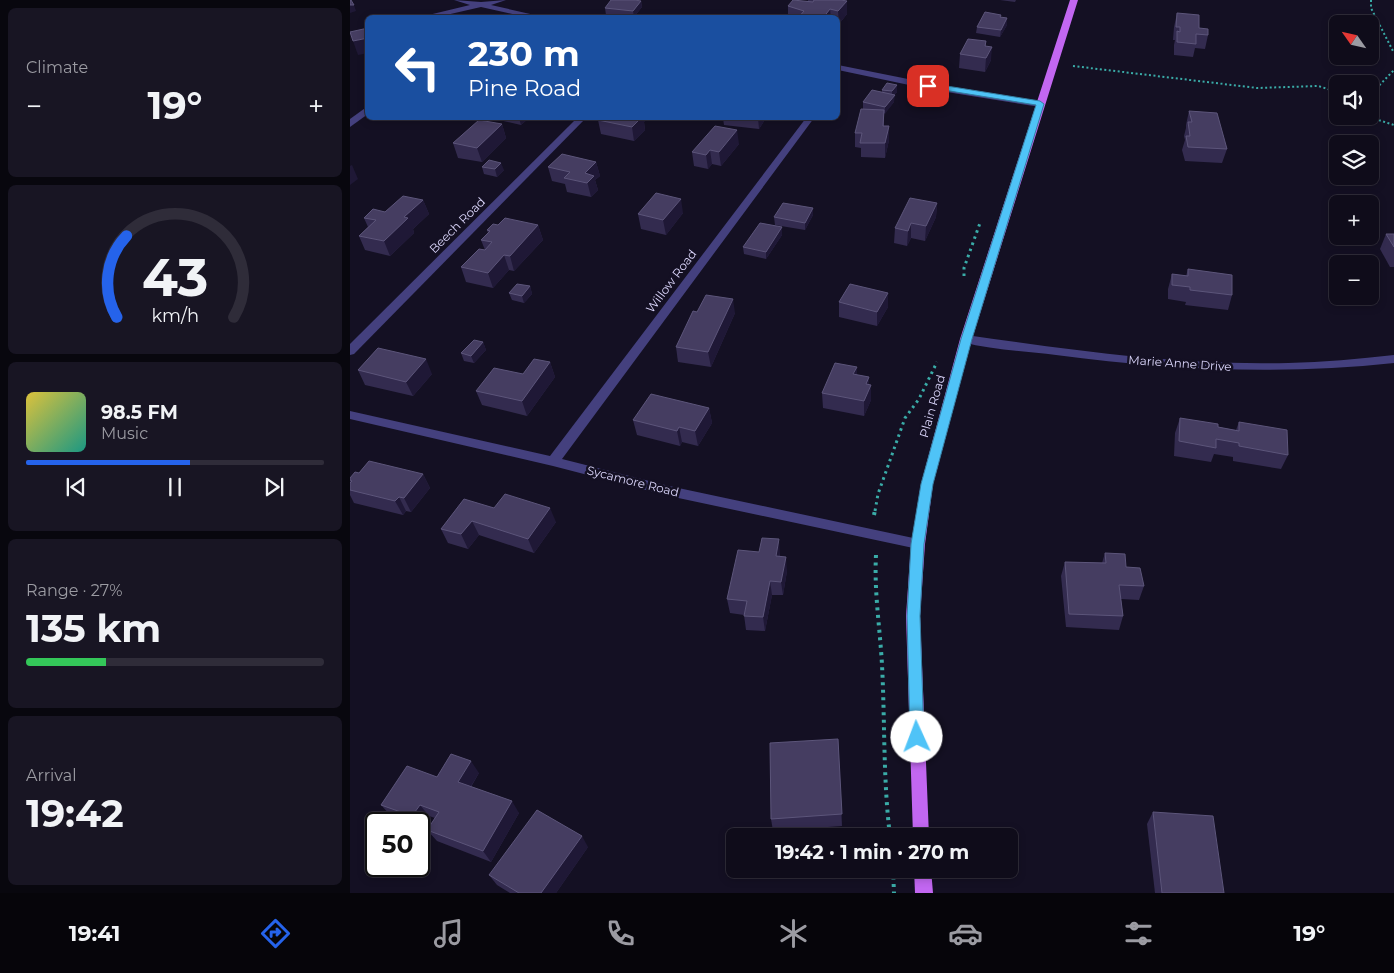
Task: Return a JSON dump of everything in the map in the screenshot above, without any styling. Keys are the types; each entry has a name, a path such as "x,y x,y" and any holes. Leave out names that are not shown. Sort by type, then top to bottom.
{"main road":[{"name":"Plain Road","path":"921,828 913,616 918,544 927,484 966,339 1074,0"},
{"path":"923,878 924,893"}],"street":[{"path":"458,0 529,15"},
{"path":"434,15 502,0"},
{"path":"473,15 480,5"},
{"path":"842,71 1040,104"},
{"path":"350,124 365,112"},
{"name":"Beech Road","path":"350,351 580,120"},
{"name":"Willow Road","path":"553,461 809,120"},
{"name":"Marie Anne Drive","path":"966,339 1110,358 1240,367 1329,366 1394,359"},
{"name":"Sycamore Road","path":"350,415 553,461 669,491 918,544"}],"path":[{"path":"1370,0 1371,8 1394,53"},
{"path":"1053,63 1258,88 1318,86 1329,89"},
{"path":"1379,86 1394,70"},
{"path":"1379,120 1394,125"},
{"path":"893,878 894,893"}],"building":[{"path":"611,0 641,1 633,11 605,8"},
{"path":"793,0 813,2 814,0 847,1 838,11 830,9 825,15 801,15 804,11 788,6"},
{"path":"985,12 1007,18 1001,30 977,27"},
{"path":"1177,13 1199,15 1199,28 1208,29 1208,35 1196,34 1196,44 1177,42 1177,31 1180,32 1180,27 1176,27"},
{"path":"365,29 365,39 353,41 350,32"},
{"path":"968,39 986,41 985,46 992,47 986,58 960,54"},
{"path":"887,83 897,85 892,91 882,90"},
{"path":"872,90 895,95 885,107 863,102"},
{"path":"861,109 884,110 883,126 889,126 885,143 860,143 862,133 855,133"},
{"path":"1189,111 1217,113 1227,149 1188,147 1186,136 1190,136 1188,122 1192,122"},
{"path":"479,120 502,124 477,148 453,143"},
{"path":"598,120 639,120 632,127"},
{"path":"715,126 737,130 719,152 710,150 706,155 692,152"},
{"path":"562,154 596,162 585,173 594,176 587,183 564,178 570,172 548,167"},
{"path":"489,160 501,163 495,169 482,167"},
{"path":"656,193 681,199 663,220 638,214"},
{"path":"403,196 423,200 404,217 408,218 384,241 359,236 376,220 364,218 373,209 385,212"},
{"path":"910,198 937,203 926,226 911,223 908,231 895,228"},
{"path":"783,203 813,208 805,223 774,217"},
{"path":"505,218 538,225 510,256 504,255 488,273 461,267 479,249 485,250 492,242 481,240 490,231 487,230 493,224 498,225"},
{"path":"760,223 782,227 766,252 743,247"},
{"path":"1386,234 1394,234 1394,247"},
{"path":"1188,269 1232,275 1232,295 1190,290 1190,287 1172,285 1172,274 1188,276"},
{"path":"517,284 530,286 522,296 509,293"},
{"path":"850,284 888,293 877,312 839,302"},
{"path":"706,295 733,299 708,352 676,347 693,311 697,312"},
{"path":"474,340 483,342 471,356 461,353"},
{"path":"378,348 426,359 406,382 358,370"},
{"path":"534,359 550,362 522,401 476,391 494,368 523,374"},
{"path":"835,363 857,367 853,374 869,377 866,384 871,385 864,401 822,393"},
{"path":"651,394 709,408 695,431 679,427 677,431 633,420"},
{"path":"1180,418 1218,424 1218,427 1239,431 1239,422 1287,430 1288,455 1239,446 1239,443 1216,439 1216,448 1179,441"},
{"path":"369,461 423,474 404,498 399,497 395,501 350,490 350,483 352,481 350,478 355,472 359,473"},
{"path":"505,494 550,508 528,539 472,521 461,534 441,529 464,499 494,508"},
{"path":"762,538 779,539 776,556 786,557 781,582 770,581 763,617 744,616 747,601 727,599 738,550 759,552"},
{"path":"1105,553 1125,554 1126,567 1140,568 1144,586 1119,585 1123,616 1069,614 1065,562 1106,563"},
{"path":"838,739 842,814 771,819 770,743"},
{"path":"451,754 471,761 458,782 512,801 483,851 430,831 430,826 439,812 420,805 415,812 401,812 381,805 407,766 437,777"},
{"path":"537,810 582,836 541,893 519,893 489,875"},
{"path":"1153,812 1213,816 1224,893 1162,893"}],"route":[{"path":"917,737 913,616 918,544 927,484 960,368 966,339 1040,104 928,86"}]}
